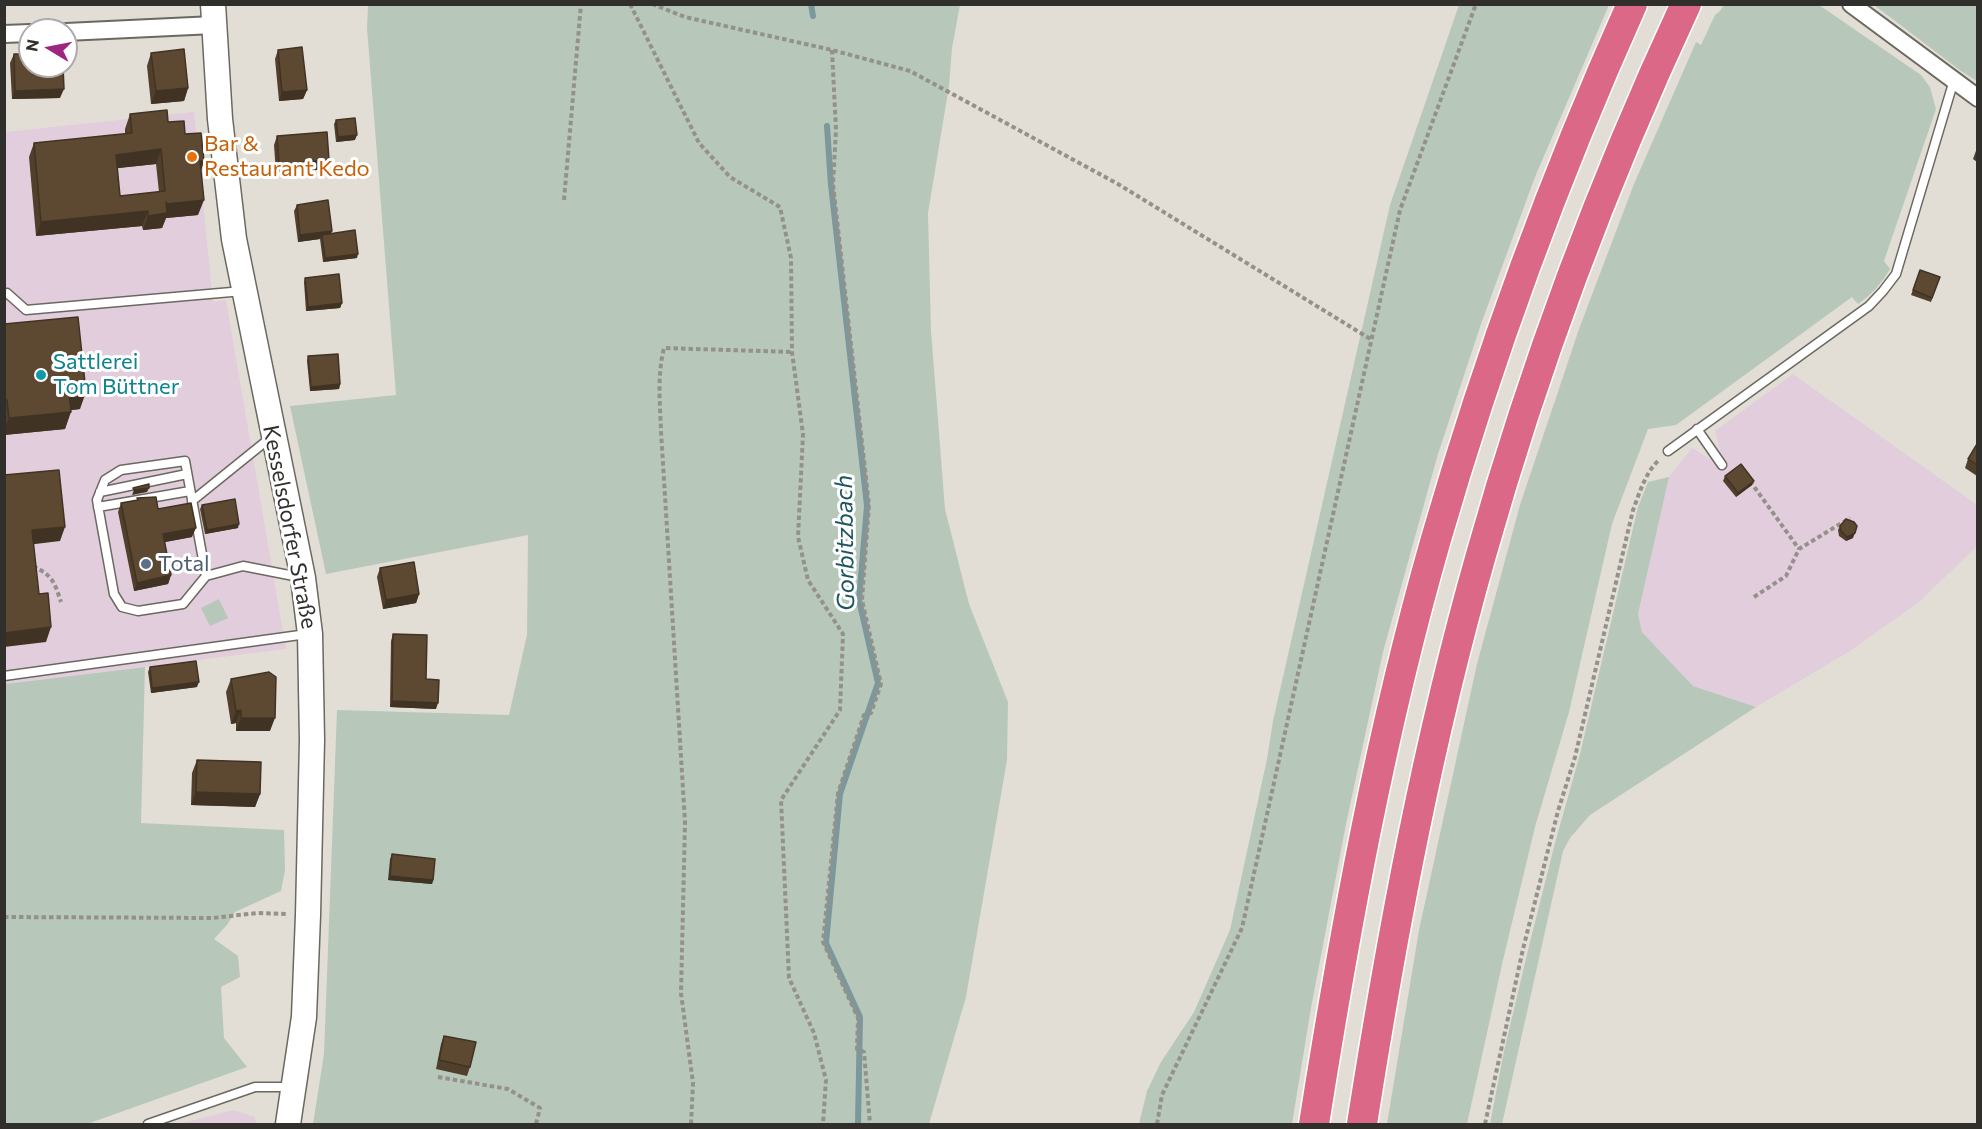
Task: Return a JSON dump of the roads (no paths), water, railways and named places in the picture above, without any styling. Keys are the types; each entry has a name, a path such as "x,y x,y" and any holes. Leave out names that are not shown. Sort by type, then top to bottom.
{"highway":[{"path":"1314,1125 1365,836 1406,655 1436,541 1506,317 1558,179 1632,4"},
{"path":"1362,1125 1377,1029 1420,807 1451,671 1481,555 1552,330 1650,81 1686,4"}],"main road":[{"name":"Kesselsdorfer Straße","path":"213,15 220,119 232,228 303,578 310,634 312,740 304,1017 288,1125"}],"street":[{"path":"1851,4 1977,98"},
{"path":"78,31 213,15"}],"lane":[{"path":"1668,451 1869,306 1883,291 1896,274 1954,80"},
{"path":"4,294 7,293 26,310 244,291"},
{"path":"1697,429 1722,465"},
{"path":"192,501 273,436"},
{"path":"206,576 185,461 121,470 105,480 97,500 114,594 122,607 138,611 183,604 206,576 243,566 303,578"},
{"path":"100,492 187,474"},
{"path":"98,507 190,491"},
{"path":"4,676 310,634"},
{"path":"148,1125 255,1087 294,1087"}],"waterway":[{"name":"Gorbitzbach","path":"811,4 813,16"},
{"name":"Gorbitzbach","path":"827,126 831,185 867,506 859,600 878,683 840,794 826,943 860,1017 858,1124"}],"place":[{"name":"Bar & Restaurant Kedo","path":"192,157"},
{"name":"Sattlerei Tom Büttner","path":"41,375"},
{"name":"Total","path":"146,564"}]}
